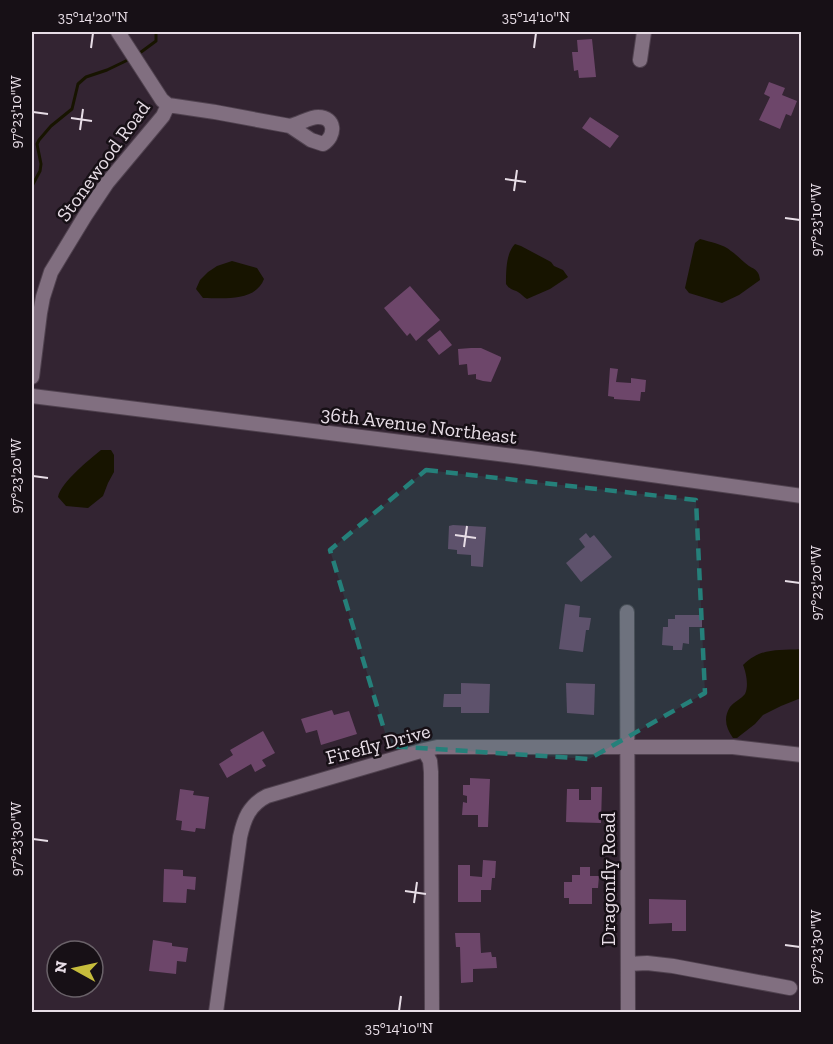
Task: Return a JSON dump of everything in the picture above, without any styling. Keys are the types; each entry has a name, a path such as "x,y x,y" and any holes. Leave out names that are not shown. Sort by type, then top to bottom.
{"street":[{"path":"640,60 644,32"},
{"path":"121,35 162,100 168,105 290,126"},
{"name":"Stonewood Road","path":"32,377 39,313 51,273 107,183 162,116 168,105"},
{"name":"36th Avenue Northeast","path":"32,396 530,458 801,496"},
{"name":"Dragonfly Road","path":"627,612 628,1012"},
{"name":"Firefly Drive","path":"216,1012 240,837 243,824 256,802 281,791 437,747 741,747 801,754"},
{"path":"424,750 430,761 431,772 432,1012"},
{"path":"628,964 647,963 673,966 790,988"}],"highlighted area":[{"path":"426,470 696,500 705,693 589,759 389,746 330,550"}],"shaded area":[{"path":"700,239 728,249 757,271 760,280 739,295 722,303 689,293 685,288 695,243"},
{"path":"515,244 551,262 563,270 568,277 550,289 527,299 506,284 508,257"},
{"path":"232,261 257,268 264,279 260,286 254,292 238,297 203,298 196,289 200,280 217,266"},
{"path":"101,450 111,450 114,455 114,472 103,496 88,508 66,506 58,497 60,491 76,472"},
{"path":"801,649 801,698 763,715 737,738 733,738 727,727 726,719 730,707 746,691 747,679 743,665 763,653"}],"building":[{"path":"592,39 596,77 579,78 578,70 574,71 572,52 578,52 577,40"},
{"path":"769,82 785,88 782,95 797,101 791,116 786,114 780,129 759,120 770,97 764,94"},
{"path":"590,117 619,136 610,148 582,128"},
{"path":"410,286 440,320 416,341 410,333 407,336 384,308"},
{"path":"440,330 452,345 439,355 427,340"},
{"path":"481,348 501,357 491,382 476,379 476,374 468,375 467,364 459,365 458,349"},
{"path":"610,368 618,369 616,382 631,383 631,378 646,380 645,392 641,392 640,401 614,399 608,396"},
{"path":"449,526 486,527 483,567 471,566 471,555 457,554 457,550 448,549"},
{"path":"586,533 590,538 594,535 612,557 581,582 566,563 585,547 579,539"},
{"path":"565,604 580,606 579,617 591,618 589,630 586,630 583,652 559,649"},
{"path":"675,615 702,615 702,627 689,627 689,644 683,643 682,650 673,650 673,646 662,645 663,627 668,627 668,619 675,619"},
{"path":"461,683 490,684 489,713 461,713 461,707 443,707 444,694 461,694"},
{"path":"566,683 595,684 594,715 567,713"},
{"path":"332,710 334,715 349,711 357,734 321,745 317,730 306,733 301,719"},
{"path":"263,731 275,753 262,760 266,766 255,772 251,764 227,778 219,764 233,755 230,750"},
{"path":"470,778 490,779 488,827 478,827 478,815 462,815 463,802 467,803 467,796 463,795 463,785 470,785"},
{"path":"591,787 602,787 601,823 566,822 567,789 579,789 579,800 591,800"},
{"path":"180,789 194,791 193,795 209,797 205,829 196,828 195,832 181,830 182,821 176,820"},
{"path":"483,860 496,861 495,878 492,878 491,890 481,890 481,902 458,902 458,865 470,865 470,876 482,877"},
{"path":"580,867 590,867 590,876 599,876 598,888 592,888 592,904 569,904 569,898 564,898 564,882 572,882 572,875 580,875"},
{"path":"164,869 183,870 183,876 196,877 195,890 187,889 186,903 163,902"},
{"path":"649,899 686,900 686,931 672,931 672,923 649,924"},
{"path":"455,933 480,933 481,953 491,952 492,957 496,957 497,968 473,969 473,982 461,983 460,947 456,947"},
{"path":"153,940 188,948 186,962 177,961 176,974 149,971"}],"waterway":[{"path":"137,55 156,41 156,32"},
{"path":"32,186 41,164 37,144 51,126 72,109 78,84 86,77 132,58"}]}
